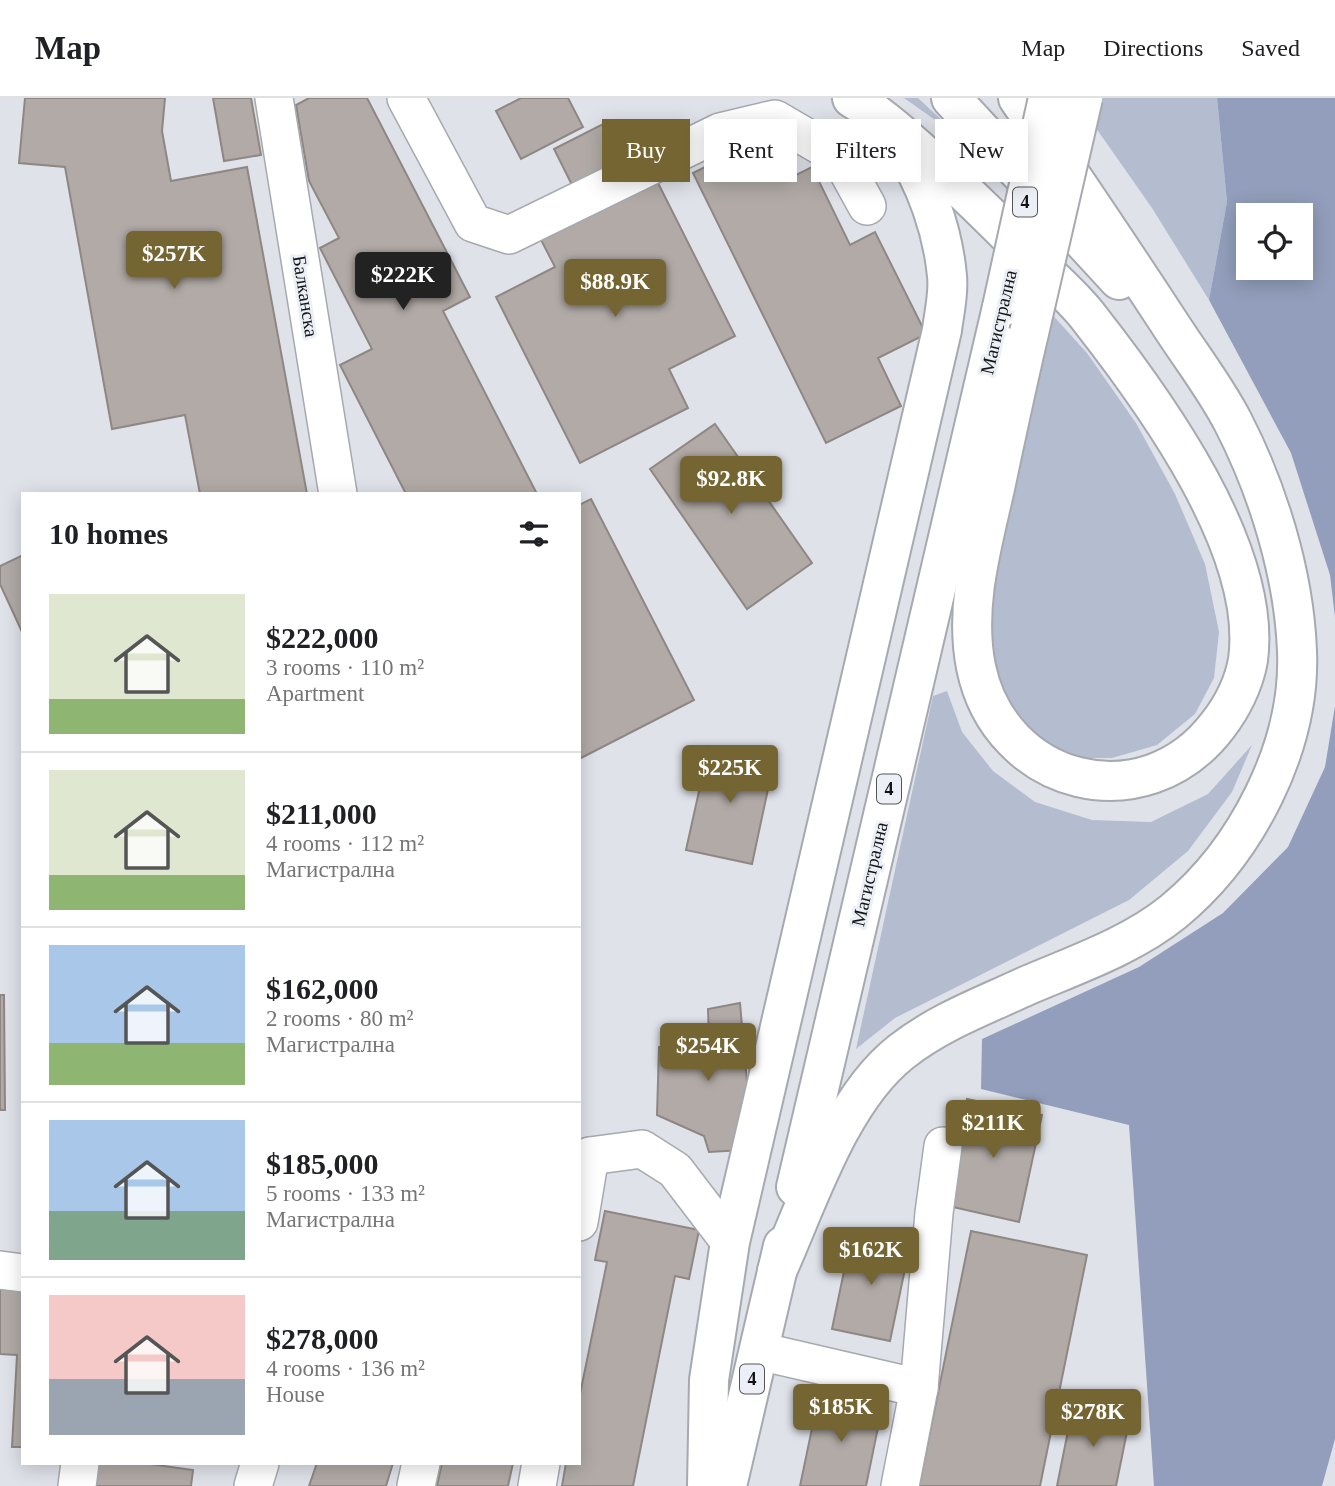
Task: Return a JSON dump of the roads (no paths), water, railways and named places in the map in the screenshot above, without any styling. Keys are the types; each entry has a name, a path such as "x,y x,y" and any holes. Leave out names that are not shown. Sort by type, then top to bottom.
{"main road":[{"path":"951,98 1196,364"},
{"path":"777,1271 830,1152 854,1109 898,1054 943,1023 1116,946 1172,913 1224,859 1266,795 1290,723 1298,653 1290,590 1275,529 1233,421 1018,98"},
{"name":"Магистрална","path":"727,1486 777,1271 1015,320 1048,98"},
{"path":"864,105 977,203 1088,317 1168,426 1226,537 1248,616 1248,660 1241,685 1229,711 1191,753 1149,776 1093,781 1063,774 1037,762 1016,745 999,724 986,700 976,667 972,629 979,559 1015,320 1083,98"},
{"path":"707,1486 709,1380 730,1242 942,330 948,279 940,235 912,162 864,105"}],"lane":[{"name":"Балканска","path":"274,98 338,492"},
{"path":"406,98 473,223 509,235 720,132 775,119 840,157 867,206"},
{"path":"900,1486 919,1388 934,1213 943,1146"},
{"path":"581,1197 584,1160 642,1149 675,1170 730,1242"},
{"path":"0,1270 21,1273"},
{"path":"759,1351 919,1388"},
{"path":"689,1486 707,1443"},
{"path":"78,1486 80,1465"},
{"path":"253,1486 259,1465"},
{"path":"416,1486 421,1465"},
{"path":"537,1486 541,1465"}]}
